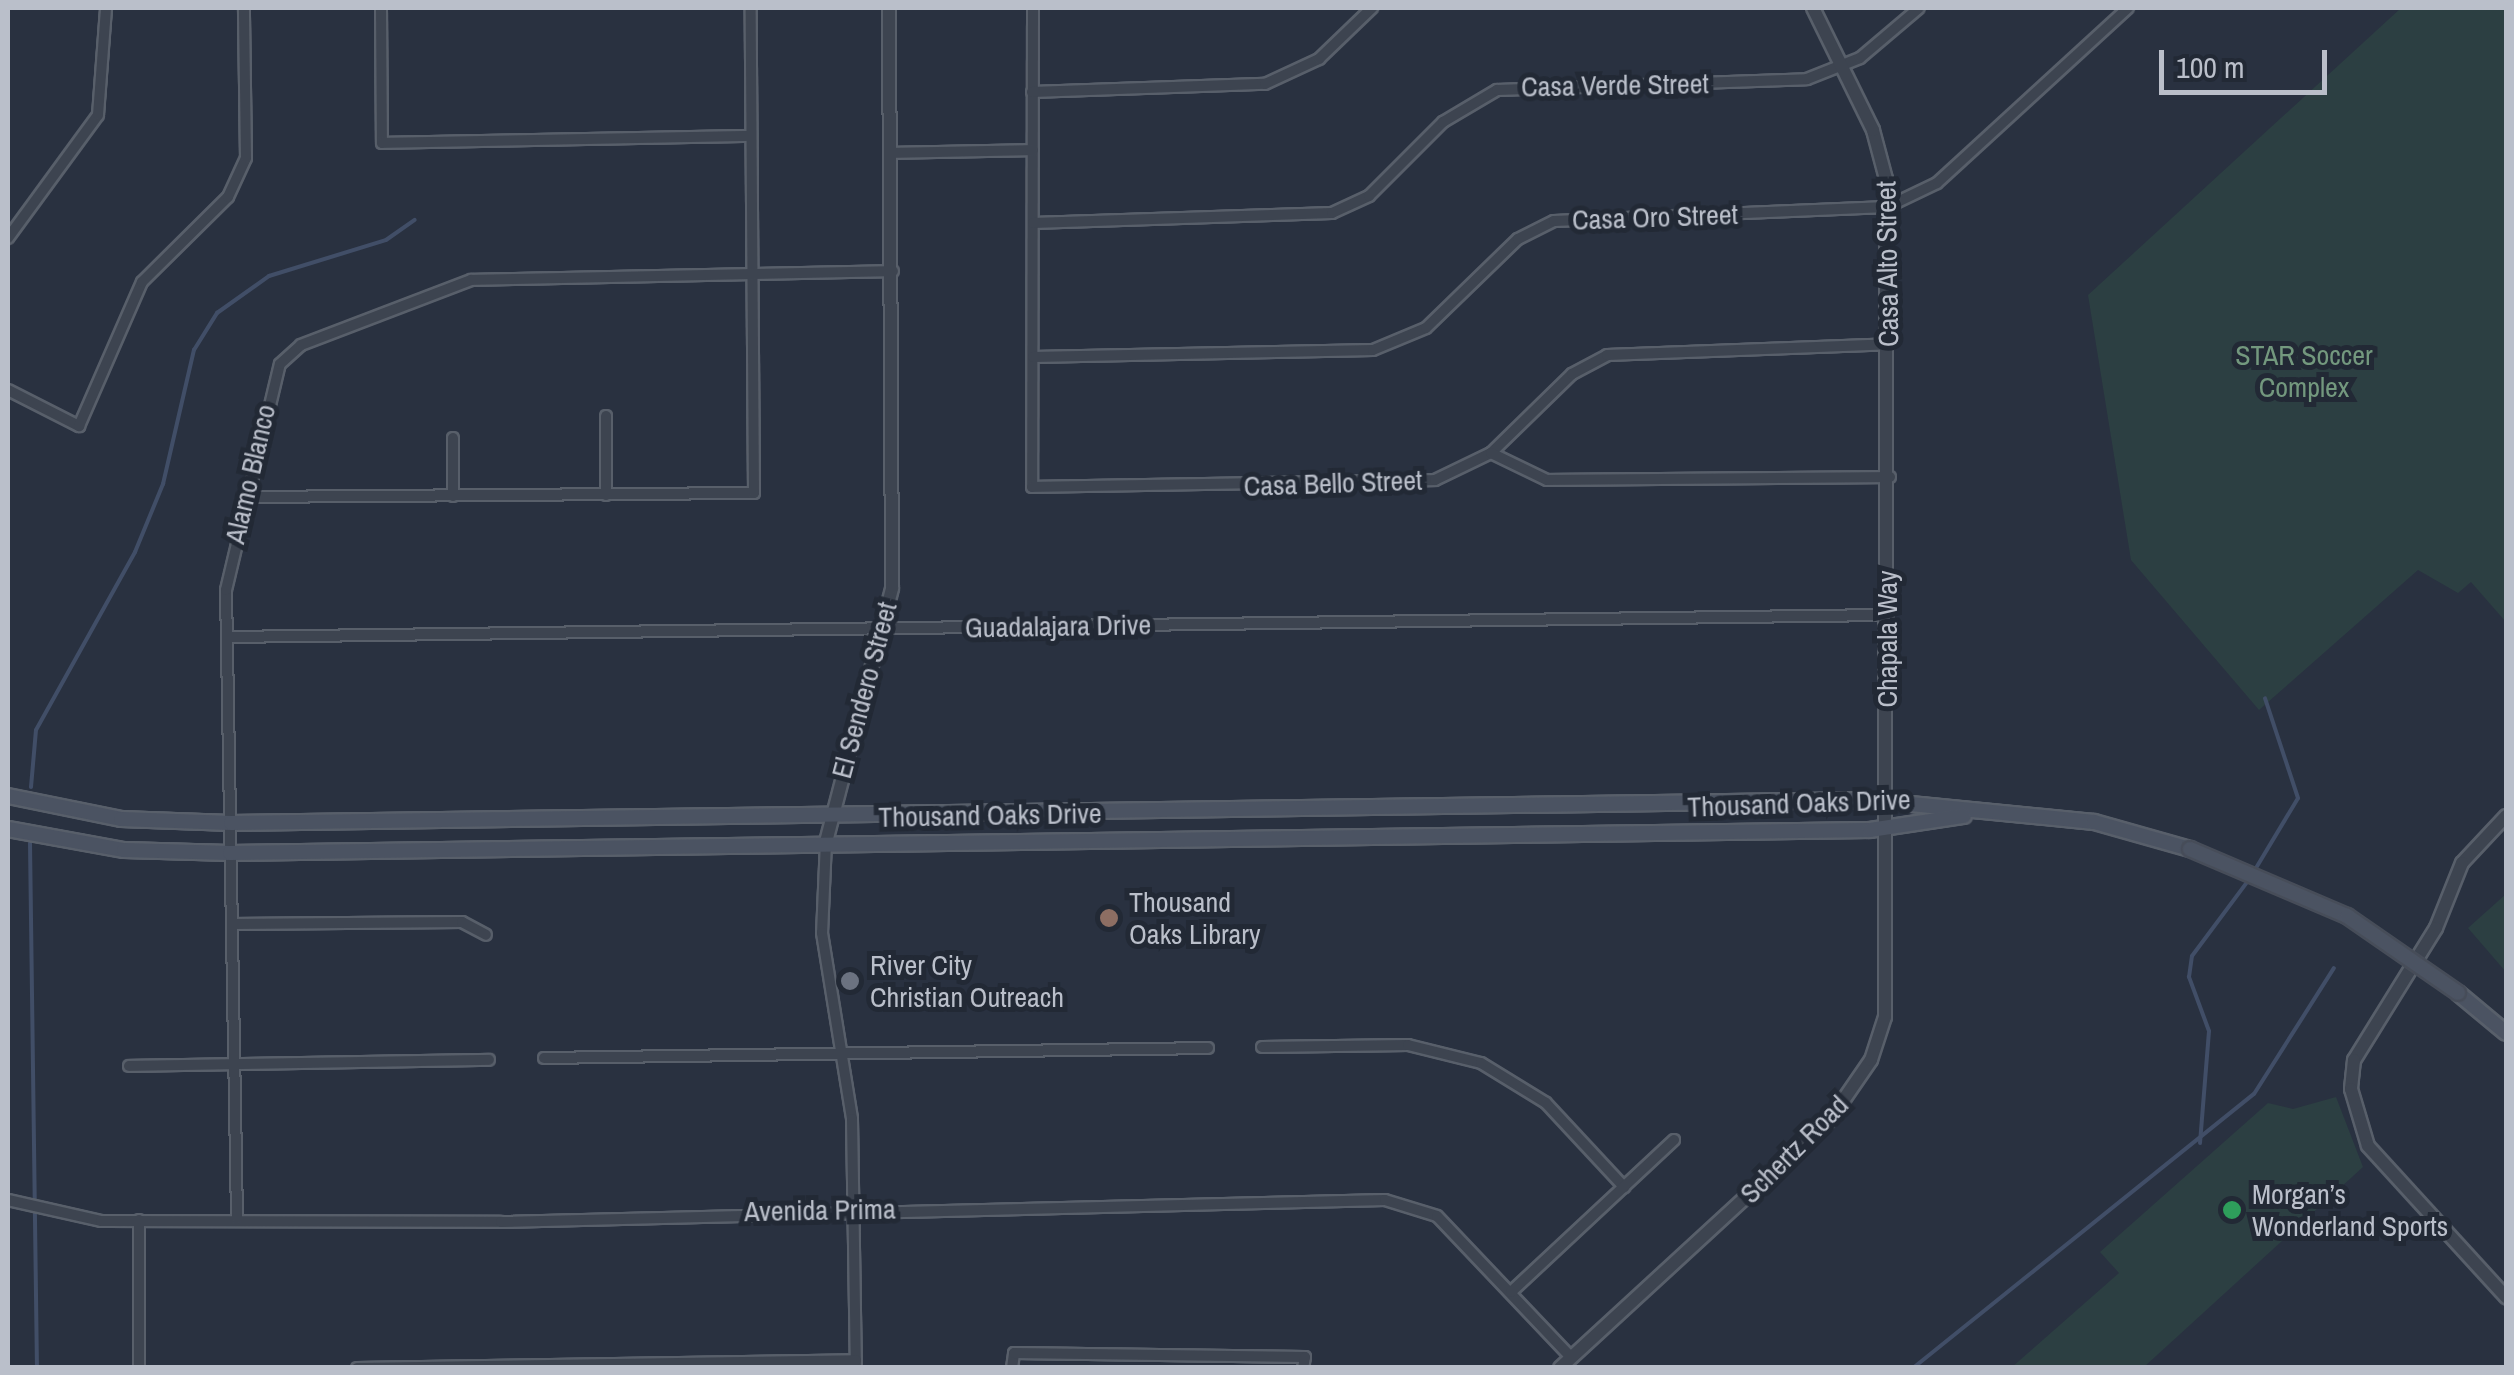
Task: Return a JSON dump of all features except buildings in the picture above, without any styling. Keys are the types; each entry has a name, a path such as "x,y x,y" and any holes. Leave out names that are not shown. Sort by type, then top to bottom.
{"main road":[{"name":"Thousand Oaks Drive","path":"8,796 121,819 231,823 1886,801 1974,814 2094,822 2190,849 2346,916 2458,992 2506,1033"},
{"name":"Thousand Oaks Drive","path":"8,829 124,850 230,853 1887,830 1974,814"}],"street":[{"path":"8,238 98,115 106,8"},
{"path":"8,390 79,426 142,282 239,178 248,133 244,8"},
{"path":"381,8 382,143 751,136"},
{"path":"245,497 754,493 751,8"},
{"name":"El Sendero Street","path":"856,1364 854,1209 844,1054 822,933 830,813 885,628 893,271 889,8"},
{"path":"1033,8 1033,356"},
{"path":"1032,92 1265,84 1319,59 1372,8"},
{"name":"Casa Alto Street","path":"1813,8 1879,146 1887,208 1890,477"},
{"name":"Casa Verde Street","path":"1033,223 1319,216 1369,196 1444,122 1497,90 1777,82 1842,67 1919,8"},
{"name":"Casa Oro Street","path":"1033,356 1373,350 1426,328 1518,239 1554,221 1887,208 1937,183 2128,8"},
{"path":"891,153 1033,150"},
{"name":"Alamo Blanco","path":"237,1219 229,566 273,378 301,345 471,280 893,271"},
{"name":"Casa Bello Street","path":"1033,356 1032,488 1403,484 1448,477 1490,453 1572,374 1620,352 1889,344"},
{"path":"606,416 606,495"},
{"path":"453,438 453,496"},
{"path":"1490,453 1546,480 1890,477"},
{"name":"Chapala Way","path":"1886,801 1890,477"},
{"name":"Guadalajara Drive","path":"227,637 1888,614"},
{"name":"Schertz Road","path":"1566,1362 1857,1086 1889,992 1886,801"},
{"path":"2506,816 2462,863 2436,928 2354,1060 2351,1090 2368,1146 2482,1275 2506,1296"},
{"path":"232,924 462,922 486,936"},
{"path":"1262,1047 1408,1045 1481,1062 1546,1102 1624,1187"},
{"path":"544,1058 1208,1048"},
{"path":"129,1066 489,1060"},
{"path":"1511,1292 1674,1140"},
{"name":"Avenida Prima","path":"8,1200 47,1209 139,1220 500,1222 854,1209 1385,1200 1438,1216 1511,1292 1566,1362"},
{"path":"139,1220 139,1368"},
{"path":"2482,1275 2506,1278"},
{"path":"1012,1368 1014,1353 1158,1363 1304,1362"},
{"path":"356,1368 856,1364"}],"green space":[{"name":"STAR Soccer Complex","path":"2401,8 2506,8 2506,622 2471,582 2458,593 2418,570 2259,710 2131,560 2088,295"},
{"path":"2506,894 2506,972 2468,928"},
{"name":"Morgan’s Wonderland Sports","path":"2336,1097 2363,1167 2144,1367 2012,1367 2119,1273 2100,1252 2268,1103 2293,1109"}],"waterway":[{"path":"31,787 36,730 135,552 163,484 194,350 217,313 269,276 386,240 415,220"},
{"path":"2253,873 2298,798 2265,698"},
{"path":"30,843 37,1368"},
{"path":"2200,1143 2209,1031 2189,977 2192,956 2248,881"},
{"path":"1913,1368 2254,1094 2334,968"}],"place":[{"name":"Thousand Oaks Library","path":"1109,918"},
{"name":"River City Christian Outreach","path":"850,981"},
{"name":"Morgan’s Wonderland Sports","path":"2232,1210"}]}
